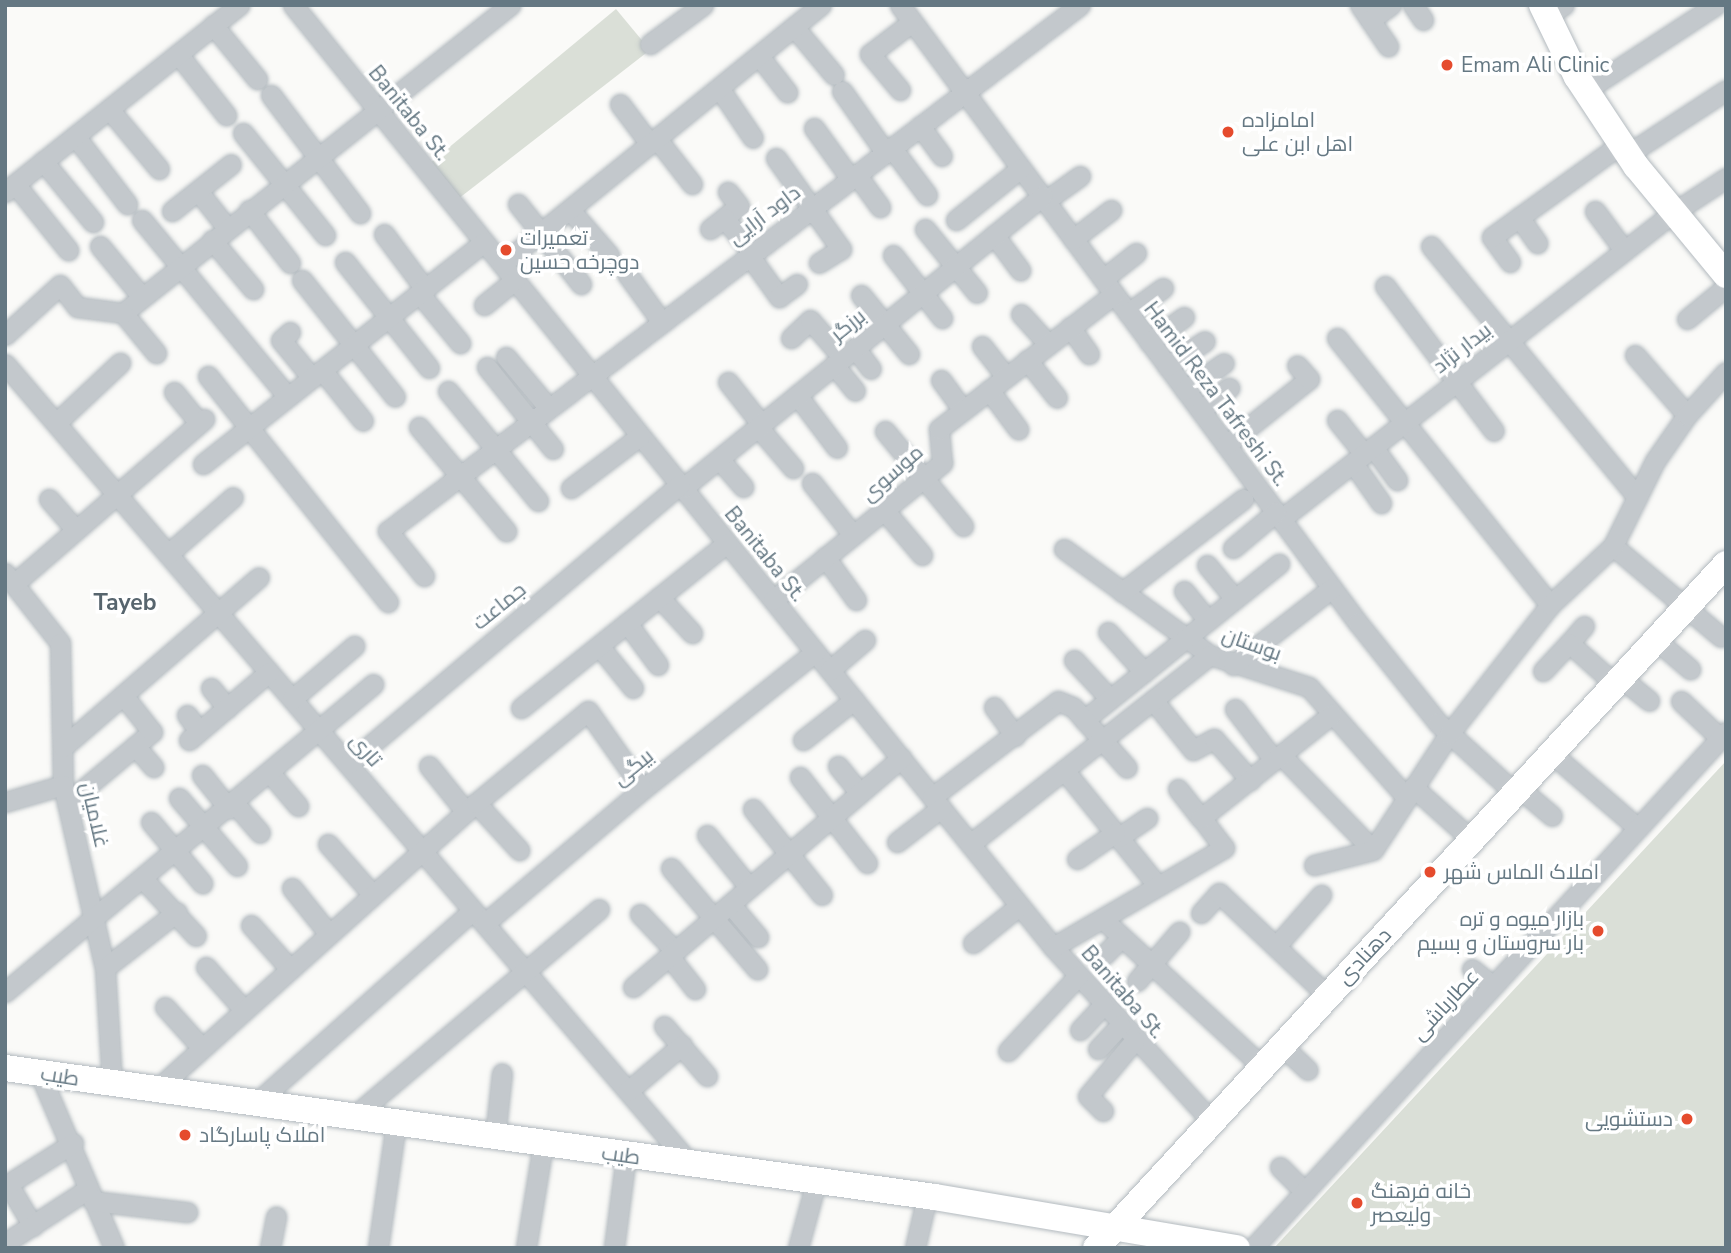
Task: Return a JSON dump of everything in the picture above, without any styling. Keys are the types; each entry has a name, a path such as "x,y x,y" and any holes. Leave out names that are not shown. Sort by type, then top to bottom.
{"main road":[{"path":"1551,9 1586,90 1671,214 1726,275"},
{"name":"دهنادی","path":"1096,1248 1726,564"},
{"name":"طیب","path":"6,1065 112,1084 928,1196 1117,1225 1237,1248"}],"street":[{"path":"68,250 10,188 239,5"},
{"name":"Banitaba St.","path":"293,5 1053,947 1120,1025 1212,1122"},
{"path":"122,313 376,108 510,5"},
{"path":"650,44 703,5"},
{"path":"502,264 821,5"},
{"path":"1388,46 1365,12 1391,5"},
{"path":"1586,90 1716,5"},
{"name":"داود آرایی","path":"424,576 388,531 1078,6"},
{"path":"900,90 870,54 905,10"},
{"name":"Hamid Reza Tafreshi St.","path":"905,10 1332,588 1449,734 1552,816"},
{"path":"213,26 257,79"},
{"path":"794,27 888,149 928,195"},
{"path":"178,54 226,115"},
{"path":"759,56 787,92"},
{"path":"719,88 752,138"},
{"path":"1510,262 1492,237 1625,149 1726,90"},
{"path":"271,95 315,157 360,213"},
{"path":"620,104 692,184"},
{"path":"109,109 159,169"},
{"path":"920,126 942,156"},
{"path":"814,128 880,207"},
{"path":"243,133 325,235"},
{"path":"75,136 127,204"},
{"path":"776,158 841,249 820,263"},
{"path":"43,161 93,222"},
{"path":"172,211 231,164"},
{"path":"956,220 1021,168"},
{"name":"برزگر","path":"681,486 719,459 994,235 1080,176"},
{"name":"بیدار نژاد","path":"1233,548 1363,455 1671,214 1726,178"},
{"path":"198,191 219,234 253,289"},
{"path":"728,192 739,206 714,222 751,253 779,297 797,284"},
{"path":"518,204 581,284"},
{"path":"249,210 290,263"},
{"path":"570,210 609,255"},
{"path":"1073,239 1111,210"},
{"path":"1595,211 1624,250"},
{"path":"1519,217 1537,243"},
{"path":"142,220 288,397"},
{"path":"925,229 977,293"},
{"path":"384,234 460,344"},
{"path":"994,235 1020,270"},
{"path":"203,464 484,242"},
{"path":"100,246 142,297"},
{"path":"1431,246 1640,492"},
{"name":"موسوی","path":"773,600 942,463 939,429 1070,327 1109,287 1136,253"},
{"path":"892,255 942,318"},
{"path":"345,262 429,368"},
{"path":"627,274 661,321"},
{"path":"302,280 396,397"},
{"path":"484,305 515,281"},
{"path":"5,335 60,285 78,307 122,313 156,353"},
{"path":"1385,286 1494,431"},
{"path":"1687,319 1726,287"},
{"path":"1128,313 1163,288"},
{"path":"861,295 909,354"},
{"path":"1021,314 1047,343"},
{"path":"1149,342 1184,317"},
{"path":"791,338 810,320 844,357 871,369"},
{"path":"1070,327 1089,354"},
{"path":"285,336 317,374 363,421"},
{"path":"1337,338 1550,605"},
{"path":"1167,366 1205,341"},
{"path":"982,346 1006,377"},
{"path":"1635,355 1687,415"},
{"path":"506,357 548,407"},
{"path":"844,357 855,391"},
{"path":"1027,360 1057,398"},
{"path":"56,423 120,363"},
{"path":"1185,390 1224,363"},
{"path":"1226,446 1309,379 1297,365"},
{"path":"487,367 553,449"},
{"name":"تاری","path":"7,371 56,423 691,1165"},
{"path":"1314,865 1373,849 1449,734 1550,605 1613,546 1640,492 1687,415 1726,372"},
{"path":"208,376 388,602"},
{"path":"941,380 963,410"},
{"path":"728,382 793,468"},
{"path":"1200,410 1229,388"},
{"path":"989,390 1018,429"},
{"path":"448,391 538,500"},
{"path":"10,578 76,530 201,421 174,392"},
{"path":"797,395 837,448"},
{"path":"1337,420 1363,455 1381,503"},
{"path":"419,427 506,531"},
{"path":"885,431 963,526"},
{"path":"571,488 640,436"},
{"path":"1363,455 1397,480"},
{"path":"719,459 743,487"},
{"path":"812,483 853,535"},
{"name":"جماعت","path":"348,764 681,486"},
{"path":"168,554 233,497"},
{"path":"49,499 76,530"},
{"path":"1122,592 1243,499"},
{"path":"884,510 922,555"},
{"path":"521,708 727,543"},
{"path":"1613,546 1721,637"},
{"name":"بوستان","path":"1064,549 1210,654 1233,665 1309,687 1409,792 1472,840"},
{"path":"825,557 856,600"},
{"path":"1084,720 1279,564"},
{"path":"1207,565 1235,600"},
{"name":"غلامیان","path":"10,578 60,643 65,794 97,920 104,968 112,1084"},
{"path":"63,747 259,578"},
{"path":"1233,665 1332,588"},
{"path":"1184,591 1208,621"},
{"path":"659,597 692,633"},
{"path":"627,623 659,665"},
{"path":"1544,671 1584,626"},
{"path":"1108,632 1144,672"},
{"path":"830,670 865,640"},
{"path":"1656,640 1690,669"},
{"path":"1569,643 1649,701"},
{"path":"292,699 354,646"},
{"path":"599,646 633,688"},
{"name":"بیگی","path":"256,1103 479,917 816,652"},
{"path":"970,844 1210,654"},
{"path":"1074,660 1110,699"},
{"path":"187,715 194,736 269,672"},
{"path":"5,992 97,920 271,774 373,684"},
{"path":"211,688 227,708"},
{"path":"5,802 65,794 152,733 123,695"},
{"path":"803,740 854,700"},
{"path":"1153,700 1193,750 1214,739 1250,780"},
{"path":"897,842 937,803 1058,701 1073,707 1127,768"},
{"path":"1681,701 1723,735"},
{"path":"994,707 1015,736"},
{"path":"1235,709 1278,757 1373,849"},
{"path":"156,1089 471,808 588,711 643,789"},
{"path":"1201,818 1332,714"},
{"name":"عطارباشی","path":"1253,1248 1723,735"},
{"path":"135,746 153,767"},
{"path":"1551,753 1638,828"},
{"path":"633,987 901,758"},
{"path":"429,766 519,850"},
{"path":"838,766 860,793"},
{"path":"1064,770 1158,886"},
{"path":"271,774 298,806"},
{"path":"202,775 260,833"},
{"path":"800,777 867,863"},
{"path":"1053,947 1224,848 1178,789"},
{"path":"179,798 237,866"},
{"path":"753,810 822,895"},
{"path":"1077,859 1147,818"},
{"path":"151,822 202,883"},
{"path":"707,835 748,886"},
{"path":"328,844 373,895"},
{"path":"671,868 757,969"},
{"path":"144,880 177,912 196,936"},
{"path":"292,888 329,934"},
{"path":"1201,913 1219,893 1328,996"},
{"path":"1277,945 1321,895"},
{"path":"731,905 758,937"},
{"path":"973,943 1020,905"},
{"path":"353,1117 467,1033 526,972 599,909"},
{"path":"104,968 177,912"},
{"path":"640,914 672,953 695,989"},
{"path":"251,925 290,969"},
{"path":"1104,955 1115,931 1152,964 1172,996 1263,1067"},
{"path":"1137,981 1180,932"},
{"path":"206,967 244,1010"},
{"path":"1472,969 1493,986"},
{"path":"1008,1051 1078,976"},
{"path":"1080,1030 1103,1004"},
{"path":"164,1007 202,1048"},
{"path":"1098,1049 1120,1025"},
{"path":"664,1027 707,1076"},
{"path":"1103,1111 1088,1096 1135,1041"},
{"path":"628,1091 682,1045"},
{"path":"1282,1046 1308,1070"},
{"path":"40,1072 73,1143 90,1195 114,1248"},
{"path":"495,1137 502,1073"},
{"path":"378,1248 396,1123"},
{"path":"33,1226 8,1184 73,1143"},
{"path":"526,1248 543,1144"},
{"path":"614,1248 626,1156"},
{"path":"1280,1167 1305,1192"},
{"path":"798,1248 816,1182"},
{"path":"5,1243 90,1195 187,1212"},
{"path":"915,1248 928,1196"},
{"path":"270,1248 276,1217"}],"shaded area":[{"path":"616,9 650,50 458,199 429,164"},
{"path":"1726,761 1726,1248 1274,1248"}],"place":[{"name":"Emam Ali Clinic","path":"1447,65"},
{"name":"امامزاده اهل ابن علی","path":"1228,132"},
{"name":"تعمیرات دوچرخه حسین","path":"506,250"},
{"name":"املاک الماس شهر","path":"1430,872"},
{"name":"بازار میوه و تره بار سروستان و بسیم","path":"1598,931"},
{"name":"دستشویی","path":"1687,1119"},
{"name":"املاک پاسارگاد","path":"185,1135"},
{"name":"خانه فرهنگ ولیعصر","path":"1357,1203"}],"district":[{"name":"Tayeb","path":"125,603"}]}
